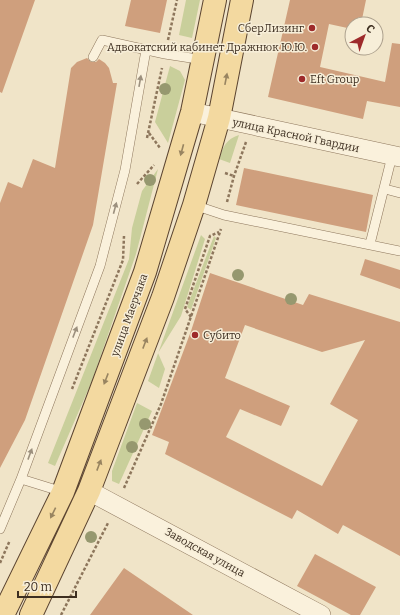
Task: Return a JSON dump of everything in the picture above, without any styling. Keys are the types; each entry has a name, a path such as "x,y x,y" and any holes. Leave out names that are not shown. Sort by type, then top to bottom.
{"main road":[{"name":"улица Маерчака","path":"3,615 63,492 146,272 192,112 204,60 215,0"},
{"path":"31,615 89,491 163,297 194,205 219,118 242,0"}],"street":[{"name":"улица Красной Гвардии","path":"192,112 396,157"},
{"name":"Заводская улица","path":"89,491 118,505 320,615"}],"lane":[{"path":"93,57 102,40 146,50 204,60"},
{"path":"0,529 21,479 100,266 125,170 146,50"},
{"path":"370,244 385,189 396,157"},
{"path":"385,189 400,193"},
{"path":"194,205 224,215 400,251"},
{"path":"21,479 63,492"}],"path":[{"path":"148,133 164,154"},
{"path":"61,615 118,505 161,404 220,232 234,176 246,142"},
{"path":"133,189 159,160"},
{"path":"225,173 234,176"},
{"path":"191,317 185,309 210,236 220,232"}],"green space":[{"path":"186,0 200,0 192,38 179,35"},
{"path":"170,66 180,71 185,80 168,143 155,122"},
{"path":"239,135 230,163 219,159 228,141"},
{"path":"158,169 136,254 92,381 55,466 48,463 129,259 132,228 142,191"},
{"path":"201,235 205,239 181,316 158,352"},
{"path":"214,236 216,238 191,310 187,307"},
{"path":"158,353 165,369 159,388 148,381"},
{"path":"137,403 152,411 119,484 112,481 112,471"}],"building":[{"path":"0,0 35,0 2,93 0,92"},
{"path":"131,0 167,0 160,33 125,26"},
{"path":"290,0 366,0 363,16 344,16 344,27 329,24 320,67 385,82 392,43 400,44 400,107 367,101 363,119 268,97"},
{"path":"87,58 91,62 96,62 99,59 105,63 109,68 113,83 117,83 93,225 25,420 0,468 0,203 8,182 22,188 33,159 55,168 71,68 77,62"},
{"path":"244,168 373,195 366,232 236,205"},
{"path":"365,259 400,270 400,289 360,275"},
{"path":"210,273 303,305 309,294 400,322 400,556 343,525 338,534 297,510 292,519 165,454 169,442 152,435 191,331","holes":["245,325 322,352 365,340 330,404 358,420 322,486 226,437 240,409 281,426 290,406 225,378"]},
{"path":"315,554 376,587 360,615 351,615 297,586"},
{"path":"124,568 193,615 90,615"}],"place":[{"name":"СберЛизинг","path":"312,28"},
{"name":"Адвокатский кабинет Дражнюк Ю.Ю.","path":"315,47"},
{"name":"Eft Group","path":"302,79"},
{"name":"Субито","path":"195,335"}]}
